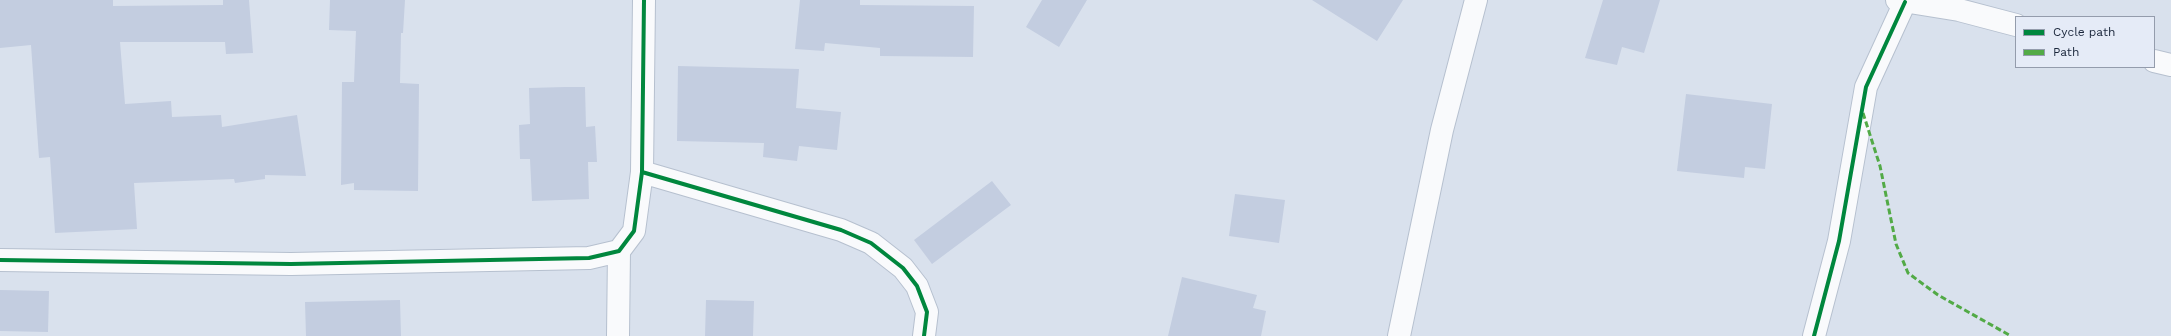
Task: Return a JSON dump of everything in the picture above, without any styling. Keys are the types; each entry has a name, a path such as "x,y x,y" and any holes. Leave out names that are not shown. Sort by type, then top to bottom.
{"street":[{"path":"618,336 619,251 634,231 642,172 644,0"},
{"path":"1399,336 1442,130 1476,0"},
{"path":"1814,336 1839,241 1866,87 1901,1 1961,5 2015,25"},
{"path":"2155,61 2171,65"},
{"path":"642,172 841,230 871,243 903,268 917,286 927,312 924,336"},
{"path":"0,260 292,264 590,258 619,251"}],"building":[{"path":"0,0 113,0 113,6 223,5 223,0 249,0 253,53 226,54 225,42 120,42 125,104 171,101 172,117 221,115 222,127 297,115 306,176 265,175 265,179 235,183 234,179 134,183 137,229 55,233 50,157 39,158 31,45 0,48"},
{"path":"330,0 405,0 403,33 401,33 400,83 419,84 418,191 354,190 354,183 341,185 342,82 354,82 356,31 329,30"},
{"path":"800,0 860,0 860,5 974,6 973,57 880,56 880,48 825,43 824,51 795,49"},
{"path":"1042,0 1087,0 1059,47 1026,27"},
{"path":"1312,0 1403,0 1377,41"},
{"path":"1603,0 1660,0 1644,53 1622,47 1617,65 1585,58"},
{"path":"678,66 799,69 796,108 841,112 837,150 799,146 797,161 763,157 764,143 677,141"},
{"path":"585,87 586,127 595,126 597,162 588,162 589,199 532,201 530,159 520,159 519,125 530,124 529,88"},
{"path":"1686,94 1772,104 1765,169 1745,167 1744,178 1677,171"},
{"path":"992,181 1011,205 932,264 914,240"},
{"path":"1235,194 1285,200 1279,243 1229,236"},
{"path":"1182,277 1257,295 1253,308 1266,311 1261,336 1168,336"},
{"path":"0,290 49,291 48,332 0,331"},
{"path":"400,300 401,336 306,336 305,302"},
{"path":"706,300 754,301 753,336 705,336"}],"marked path":[{"path":"1863,113 1880,166 1896,244 1908,273 1938,295 2011,336"}],"cycle path":[{"path":"0,260 291,264 589,258 619,251 634,231 642,172 644,0"},
{"path":"1814,336 1839,241 1866,87 1905,2"},
{"path":"642,172 841,230 871,243 903,268 917,286 927,312 924,336"}]}
